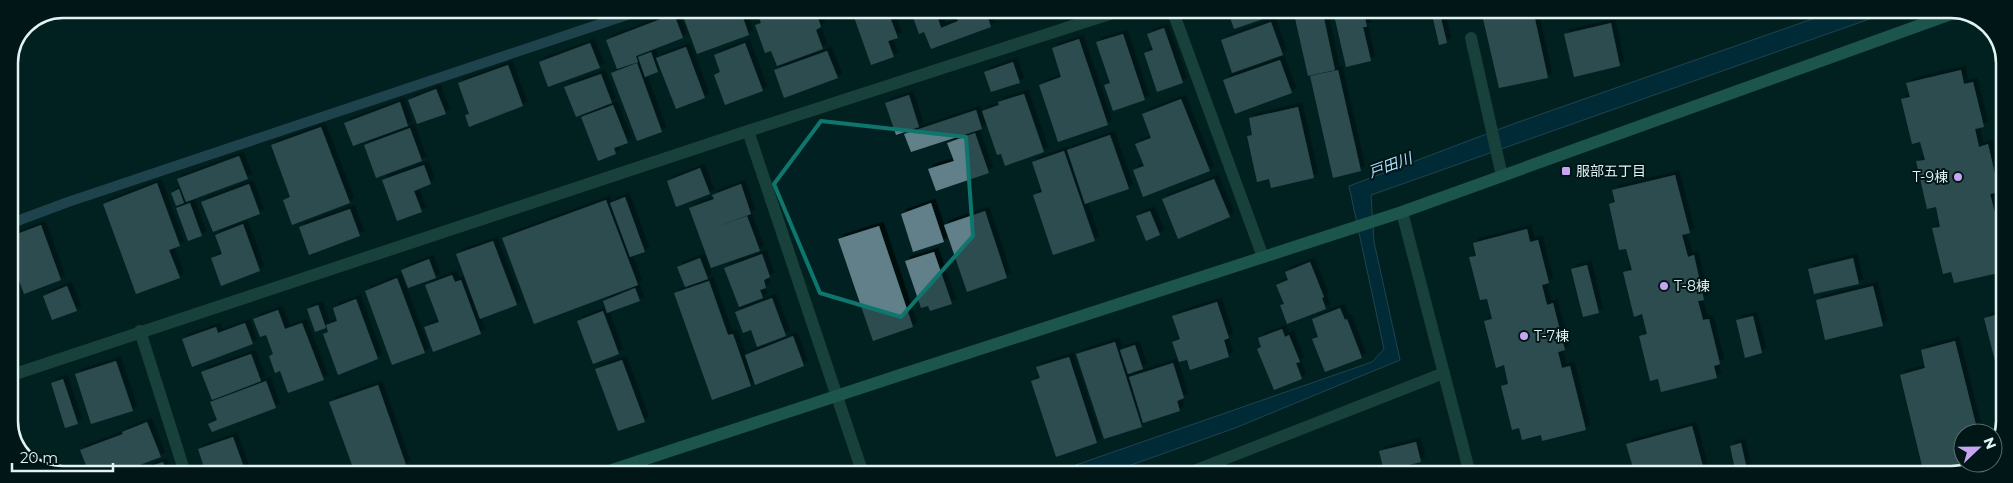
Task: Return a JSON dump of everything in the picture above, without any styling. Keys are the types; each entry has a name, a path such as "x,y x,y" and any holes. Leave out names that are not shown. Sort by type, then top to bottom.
{"street":[{"path":"18,373 748,131 1097,18"},
{"path":"1175,18 1263,257"},
{"path":"627,466 1388,217 1940,18"},
{"path":"1471,38 1502,176"},
{"path":"748,131 861,466"},
{"path":"1402,212 1468,466"},
{"path":"140,331 183,466"},
{"path":"1209,466 1444,374"}],"highlighted area":[{"path":"821,121 966,137 973,236 901,317 820,293 774,184"}],"water":[{"path":"1815,18 1872,18 1371,195 1374,242 1400,360 1235,428 1128,466 1073,466 1372,362 1384,349 1349,186 1513,124"}],"building":[{"path":"664,18 676,18 683,38 636,56 638,62 617,69 606,40"},
{"path":"743,18 749,35 697,54 684,19"},
{"path":"759,18 818,18 821,27 816,30 823,49 777,66 771,51 765,53 755,25 761,23"},
{"path":"854,18 890,18 898,38 888,41 894,57 871,65"},
{"path":"913,18 938,18 941,28 958,21 957,18 988,18 991,27 931,49 924,32 919,34"},
{"path":"1230,18 1266,18 1234,29"},
{"path":"1295,18 1324,18 1335,70 1308,76"},
{"path":"1335,18 1365,18 1367,27 1363,27 1371,61 1346,67"},
{"path":"1433,18 1441,18 1447,43 1439,45"},
{"path":"1483,18 1535,18 1548,78 1499,88"},
{"path":"1271,22 1283,55 1232,73 1221,40"},
{"path":"1611,23 1620,66 1574,77 1564,34"},
{"path":"1164,28 1183,83 1157,92 1144,53 1153,50 1147,34"},
{"path":"1123,34 1145,100 1113,111 1104,85 1110,83 1096,42"},
{"path":"1079,39 1108,125 1058,142 1039,85 1061,77 1052,48"},
{"path":"590,43 600,68 548,87 539,62"},
{"path":"745,43 763,91 725,105 714,75 720,72 714,55"},
{"path":"686,47 705,98 676,109 656,58"},
{"path":"827,51 838,78 784,98 774,70"},
{"path":"651,52 658,72 645,77 638,57"},
{"path":"1280,60 1292,93 1235,114 1223,80"},
{"path":"1013,62 1020,83 991,92 984,72"},
{"path":"637,63 662,132 637,141 611,73"},
{"path":"508,65 523,106 469,127 465,115 469,114 458,83"},
{"path":"1338,70 1361,171 1333,178 1310,76"},
{"name":"T-9棟","path":"1961,70 1964,84 1973,82 1984,127 1975,129 1979,147 1988,144 1995,176 1995,193 1990,194 1995,213 1996,274 1954,283 1951,272 1943,274 1932,228 1940,227 1936,207 1927,209 1916,161 1925,160 1920,142 1912,144 1901,99 1910,97 1906,83"},
{"path":"601,74 612,103 576,117 564,87"},
{"path":"436,89 446,114 417,124 408,100"},
{"path":"1024,94 1044,152 1005,166 1001,154 997,155 982,111 999,105 998,102"},
{"path":"909,95 919,127 896,135 885,103"},
{"path":"1181,99 1210,171 1143,197 1133,170 1144,166 1135,144 1151,138 1142,114"},
{"path":"400,102 408,126 353,146 344,123"},
{"path":"613,105 628,143 614,148 616,154 598,161 581,117"},
{"path":"1298,107 1314,178 1271,188 1269,179 1257,182 1247,136 1252,135 1249,118"},
{"path":"976,110 982,129 911,152 904,134"},
{"path":"321,127 350,203 292,225 283,200 290,197 271,145"},
{"path":"410,128 422,161 376,178 364,145"},
{"path":"975,133 989,173 936,191 928,169 954,161 947,143"},
{"path":"1110,135 1129,189 1085,204 1067,150"},
{"path":"1064,151 1095,241 1053,255 1033,195 1042,192 1032,162"},
{"path":"239,156 248,179 186,202 177,179"},
{"path":"424,165 431,184 414,191 422,212 397,221 382,180"},
{"path":"700,168 710,194 676,207 667,181"},
{"name":"T-8棟","path":"1675,175 1690,233 1682,235 1688,257 1694,255 1704,300 1698,301 1703,320 1709,319 1720,364 1714,366 1717,378 1661,392 1658,379 1650,381 1639,336 1647,334 1642,314 1634,317 1623,272 1632,270 1626,249 1619,250 1609,204 1615,202 1612,190"},
{"path":"1214,179 1230,217 1178,239 1162,199"},
{"path":"157,183 180,246 169,250 180,278 136,294 103,204"},
{"path":"249,184 260,214 213,232 201,202"},
{"path":"741,184 751,214 711,229 747,216 760,251 711,268 689,208 714,199 712,195"},
{"path":"179,189 184,203 176,206 171,193"},
{"path":"625,197 645,252 630,257 610,203"},
{"path":"606,200 638,285 534,324 502,238"},
{"path":"190,203 202,236 188,241 176,208"},
{"path":"931,203 944,242 913,252 901,214"},
{"path":"350,209 360,236 309,255 299,227"},
{"path":"985,211 1007,278 967,292 944,225"},
{"path":"1150,211 1160,235 1146,241 1136,216"},
{"path":"243,224 260,271 221,286 211,258 222,254 215,235"},
{"path":"41,225 61,280 24,294 18,278 18,234"},
{"path":"879,226 913,327 873,341 838,239"},
{"name":"T-7棟","path":"1527,229 1530,242 1538,240 1549,283 1542,285 1547,305 1553,303 1565,350 1558,352 1562,368 1570,366 1586,430 1542,441 1541,435 1522,440 1519,428 1512,430 1501,386 1508,384 1504,365 1496,368 1484,321 1492,319 1487,299 1480,300 1469,257 1476,256 1473,243"},
{"path":"493,241 517,305 480,319 456,254"},
{"path":"934,252 952,304 930,311 928,306 921,308 905,261"},
{"path":"762,254 770,277 764,280 766,288 760,290 763,298 739,307 724,268"},
{"path":"700,258 708,279 685,287 677,267"},
{"path":"1853,258 1859,284 1814,294 1808,269"},
{"path":"429,259 436,278 408,288 401,270"},
{"path":"1310,262 1324,297 1322,298 1326,309 1287,324 1280,305 1284,304 1276,285 1288,280 1285,272"},
{"path":"1587,265 1599,313 1583,317 1571,269"},
{"path":"452,275 455,282 461,280 481,334 433,352 424,327 439,322 425,285"},
{"path":"397,278 425,353 392,365 365,291"},
{"path":"709,281 728,335 733,334 751,386 712,400 674,293"},
{"path":"67,286 77,311 52,320 43,296"},
{"path":"1873,286 1883,326 1825,340 1816,300"},
{"path":"635,288 640,301 607,313 603,301"},
{"path":"772,298 786,336 757,347 751,330 743,333 735,312"},
{"path":"356,299 378,359 338,375 323,334 328,332 326,325 337,321 333,308"},
{"path":"1217,302 1229,338 1224,340 1229,357 1190,370 1187,360 1179,362 1172,342 1180,339 1172,316"},
{"path":"318,305 326,328 315,332 307,309"},
{"path":"1340,308 1345,320 1347,319 1362,358 1325,372 1312,339 1318,337 1312,319"},
{"path":"278,310 285,329 302,323 324,380 288,393 280,371 275,373 269,356 273,354 266,335 260,337 253,319"},
{"path":"603,311 619,354 593,364 577,321"},
{"path":"1996,315 1996,364 1984,318"},
{"path":"1753,316 1762,353 1745,358 1736,320"},
{"path":"245,323 253,344 192,367 182,339 216,327 218,333"},
{"path":"1282,329 1285,337 1289,335 1300,362 1296,363 1302,379 1274,390 1257,349 1261,347 1258,338"},
{"path":"793,336 804,366 755,385 745,355"},
{"path":"1955,341 1976,423 1953,423 1953,466 1922,466 1900,375 1925,368 1921,350"},
{"path":"1115,342 1142,427 1104,439 1076,354"},
{"path":"1135,345 1143,369 1128,374 1120,350"},
{"path":"251,354 261,381 212,400 201,372"},
{"path":"1069,357 1097,443 1056,457 1031,381 1040,378 1036,367"},
{"path":"622,360 645,422 618,431 595,369"},
{"path":"116,361 133,411 91,424 75,374"},
{"path":"1173,363 1184,398 1177,401 1180,411 1143,423 1129,377"},
{"path":"63,379 78,424 65,428 51,383"},
{"path":"266,381 276,408 212,432 208,424 217,420 210,402"},
{"path":"378,385 406,465 352,466 329,402"},
{"path":"147,422 161,457 137,466 86,466 80,450 123,434 122,432"},
{"path":"1692,426 1703,466 1633,466 1626,444"},
{"path":"233,437 243,466 204,466 198,449"},
{"path":"1416,442 1421,462 1405,466 1383,466 1379,451"},
{"path":"1741,443 1746,466 1734,466 1730,446"},
{"path":"163,462 164,466 151,466"}],"waterway":[{"path":"18,221 68,202 618,18"}],"place":[{"name":"服部五丁目","path":"1566,171"},
{"name":"T-9棟","path":"1958,177"},
{"name":"T-8棟","path":"1664,286"},
{"name":"T-7棟","path":"1524,336"}],"water label":[{"name":"戸田川","path":"1390,165"}]}
